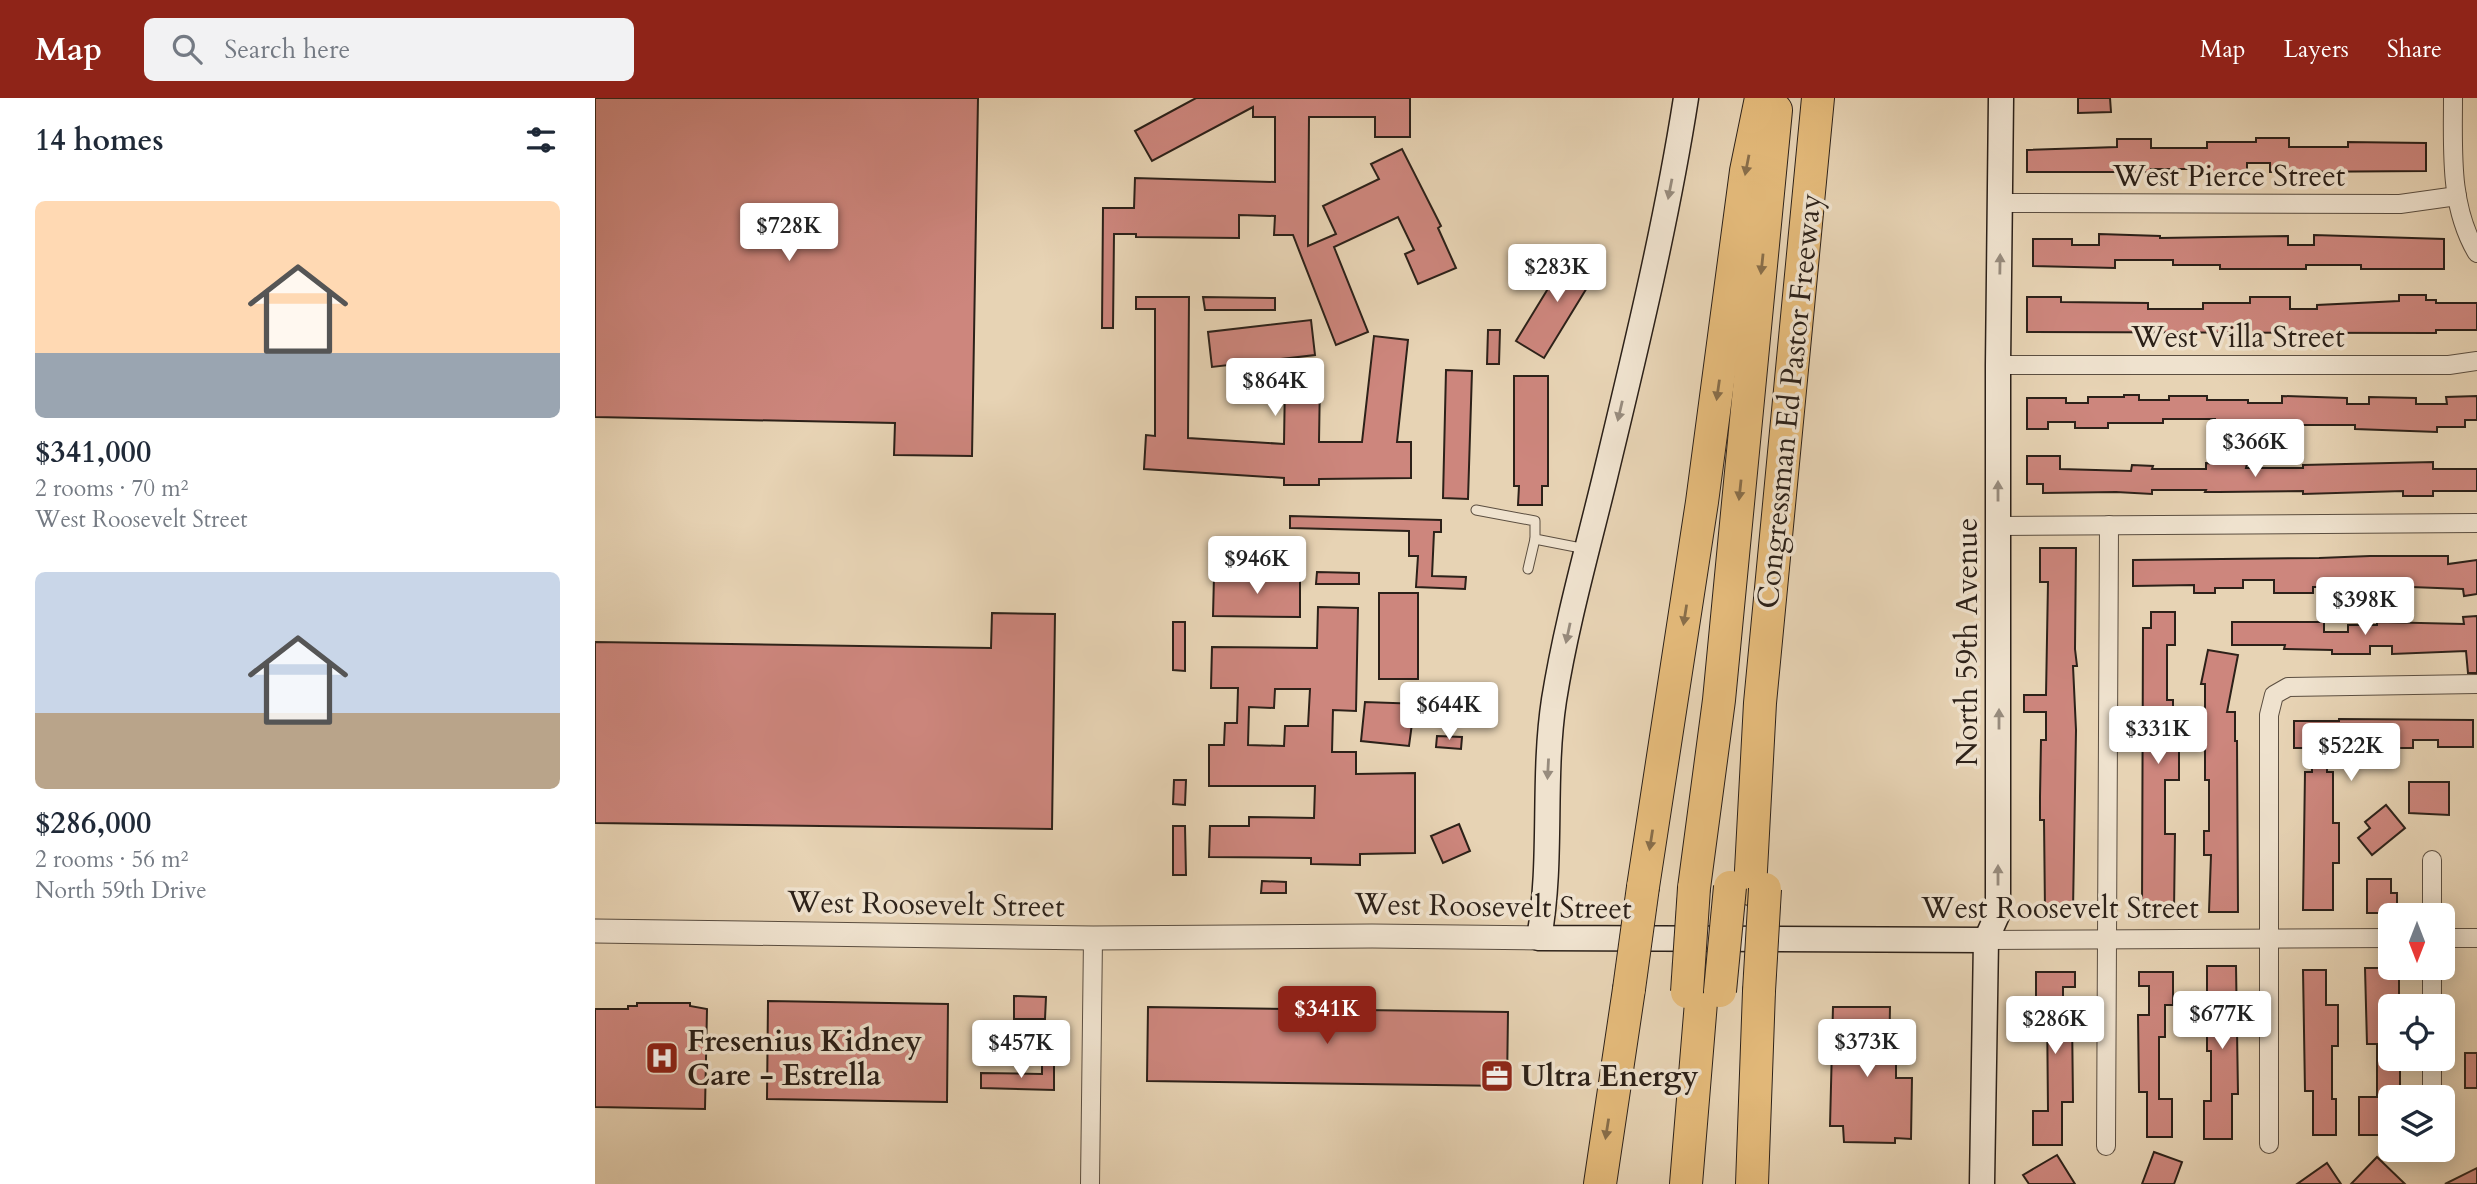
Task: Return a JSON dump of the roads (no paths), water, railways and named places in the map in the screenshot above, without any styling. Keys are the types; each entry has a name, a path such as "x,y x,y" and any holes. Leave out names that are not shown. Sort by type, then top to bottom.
{"highway":[{"path":"1600,1184 1702,502 1746,171 1762,98"},
{"name":"Congressman Ed Pastor Freeway","path":"1729,888 1719,700 1776,98"},
{"name":"Congressman Ed Pastor Freeway","path":"1729,888 1760,703 1818,98"},
{"path":"1702,1184 1722,991 1729,888"},
{"path":"1668,1184 1722,991"},
{"path":"1686,1184 1722,991"},
{"path":"1722,991 1735,1184"},
{"path":"1722,991 1752,1184"}],"main road":[{"path":"1539,938 1544,912 1548,772 1554,701 1656,257 1686,98"},
{"name":"North 59th Avenue","path":"1982,1184 1986,940 1998,913 2001,98"},
{"name":"West Roosevelt Street","path":"1539,938 1986,940"}],"street":[{"path":"2453,98 2456,197 2466,230 2477,253"},
{"name":"West Pierce Street","path":"2001,203 2400,204 2456,197"},
{"name":"West Villa Street","path":"1998,365 2449,365 2477,361"},
{"path":"1998,526 2477,523"},
{"path":"2106,1146 2109,525"},
{"path":"2269,1144 2269,715 2274,695 2288,687 2477,684"},
{"path":"2432,860 2432,903"},
{"name":"West Roosevelt Street","path":"595,931 1093,938 1539,938"},
{"path":"1090,1184 1093,938"},
{"name":"West Roosevelt Street","path":"1986,940 2378,938"},
{"path":"2455,938 2477,938"}],"lane":[{"path":"1476,510 1535,521 1535,538 1528,569"},
{"path":"1535,538 1587,549"}],"place":[{"name":"Fresenius Kidney Care - Estrella","path":"662,1058"},
{"name":"Ultra Energy","path":"1497,1076"}]}
